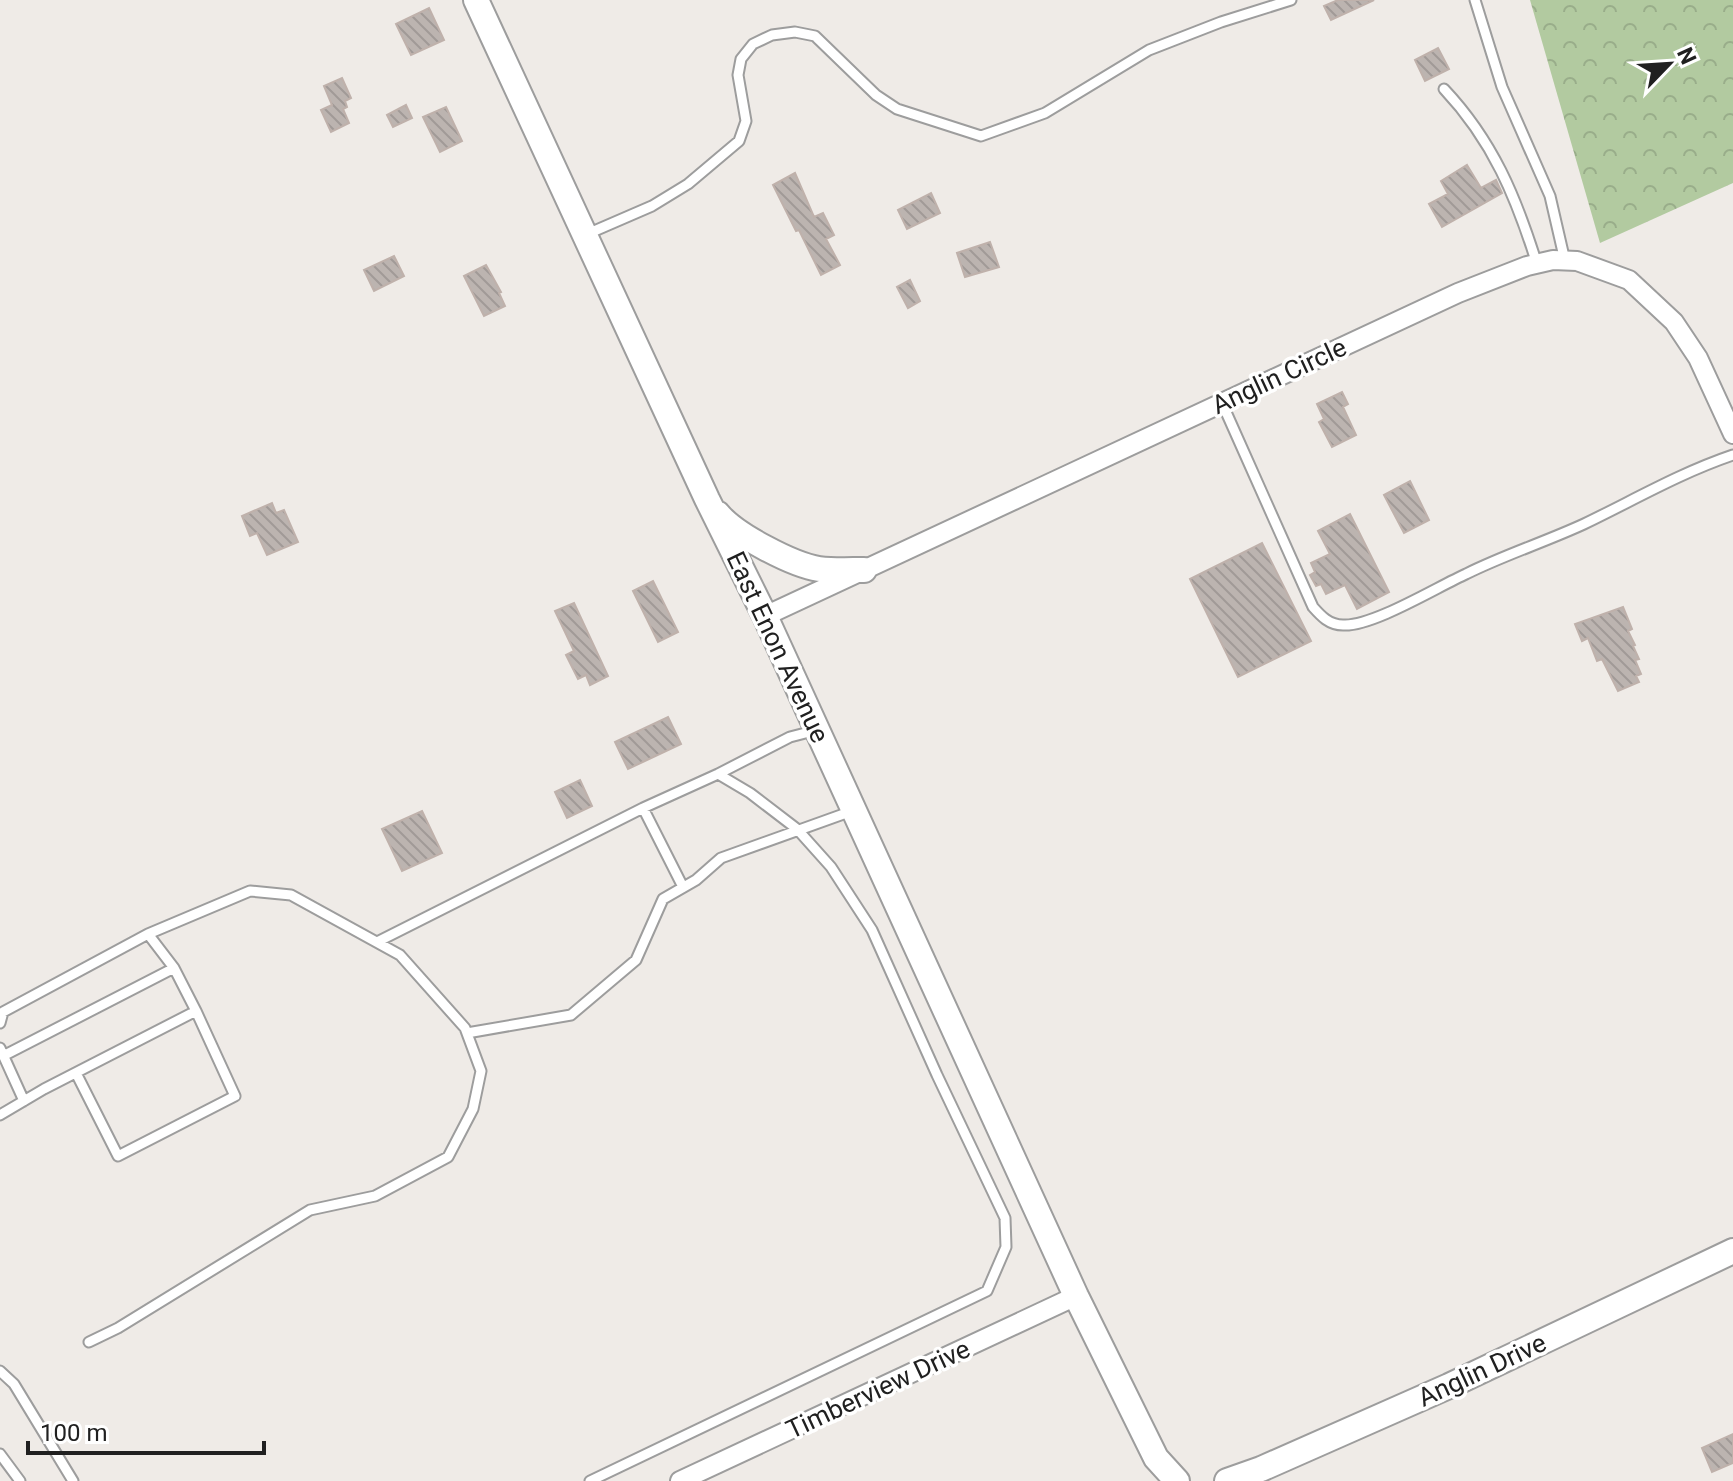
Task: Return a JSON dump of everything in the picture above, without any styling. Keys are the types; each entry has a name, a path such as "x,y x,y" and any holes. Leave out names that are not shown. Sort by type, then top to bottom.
{"street":[{"name":"East Enon Avenue","path":"476,0 707,499 765,616 1076,1296 1156,1458 1177,1481"},
{"name":"Anglin Circle","path":"765,616 1458,293 1537,264 1577,261 1629,280 1674,322 1698,358 1733,434"},
{"path":"707,499 725,523 790,559 818,569 864,570"},
{"name":"Anglin Drive","path":"1227,1481 1449,1386 1733,1251"},
{"name":"Timberview Drive","path":"680,1481 1076,1296"}],"lane":[{"path":"585,235 652,206 688,184 739,141 746,121 738,75 741,59 753,44 772,35 795,32 815,36 876,95 897,109 981,136 1045,113 1149,50 1221,22 1291,0"},
{"path":"1475,0 1502,87 1550,196 1565,261"},
{"path":"1444,89 1469,116 1507,181 1537,264"},
{"path":"1222,403 1313,607 1331,623 1342,625 1360,624 1468,572 1583,524 1679,476 1733,455"},
{"path":"377,942 790,737 817,730"},
{"path":"590,1481 987,1291 1006,1247 1005,1218 872,930 831,867 797,829 750,793 718,774"},
{"path":"643,808 683,887"},
{"path":"467,1033 571,1015 636,960 663,899 696,880 721,858 853,810"},
{"path":"0,1023 3,1012 148,934 250,891 291,895 400,955 467,1033 481,1071 473,1109 448,1157 375,1196 310,1210 118,1328 89,1342"},
{"path":"76,1073 118,1156 235,1096 174,968 148,934"},
{"path":"24,1101 2,1052 174,968"},
{"path":"0,1115 196,1011"},
{"path":"0,1371 14,1384 73,1481"},
{"path":"0,1454 20,1481"}],"green space":[{"path":"1530,0 1733,0 1733,183 1600,243"}],"building":[{"path":"1338,0 1374,0 1331,20 1324,6"},
{"path":"429,8 444,40 411,55 396,24"},
{"path":"1438,48 1449,69 1425,81 1415,60"},
{"path":"342,78 351,98 345,101 347,107 343,109 349,123 331,132 321,110 332,105 324,86"},
{"path":"406,105 412,118 393,127 387,115"},
{"path":"446,107 462,141 440,152 423,117"},
{"path":"1467,165 1481,188 1496,180 1502,193 1442,227 1429,204 1448,194 1441,181"},
{"path":"795,173 814,217 823,213 834,235 826,239 840,265 821,275 773,185"},
{"path":"931,193 940,213 907,229 898,210"},
{"path":"990,242 999,267 965,277 957,253"},
{"path":"394,256 404,276 374,291 364,270"},
{"path":"486,265 505,306 484,316 464,276"},
{"path":"910,280 920,301 908,308 897,287"},
{"path":"1342,392 1348,404 1343,407 1356,435 1332,447 1319,422 1324,419 1317,404"},
{"path":"1410,481 1429,520 1404,533 1384,495"},
{"path":"272,503 276,513 284,510 298,542 267,555 257,533 250,536 242,516"},
{"path":"1350,514 1389,592 1357,609 1345,585 1326,594 1321,584 1316,586 1310,575 1315,572 1311,563 1330,554 1318,531"},
{"path":"1262,543 1311,641 1238,677 1190,579"},
{"path":"653,581 678,632 658,642 633,591"},
{"path":"574,603 608,676 590,685 586,675 578,679 566,655 574,651 555,611"},
{"path":"1623,607 1632,629 1628,631 1635,645 1639,659 1635,660 1641,674 1636,676 1639,682 1618,691 1602,659 1597,661 1588,638 1582,641 1575,624"},
{"path":"668,717 681,744 628,769 615,742"},
{"path":"580,780 592,806 567,818 555,792"},
{"path":"422,811 442,853 402,871 382,829"},
{"path":"1733,1434 1733,1463 1712,1472 1702,1448"}]}
